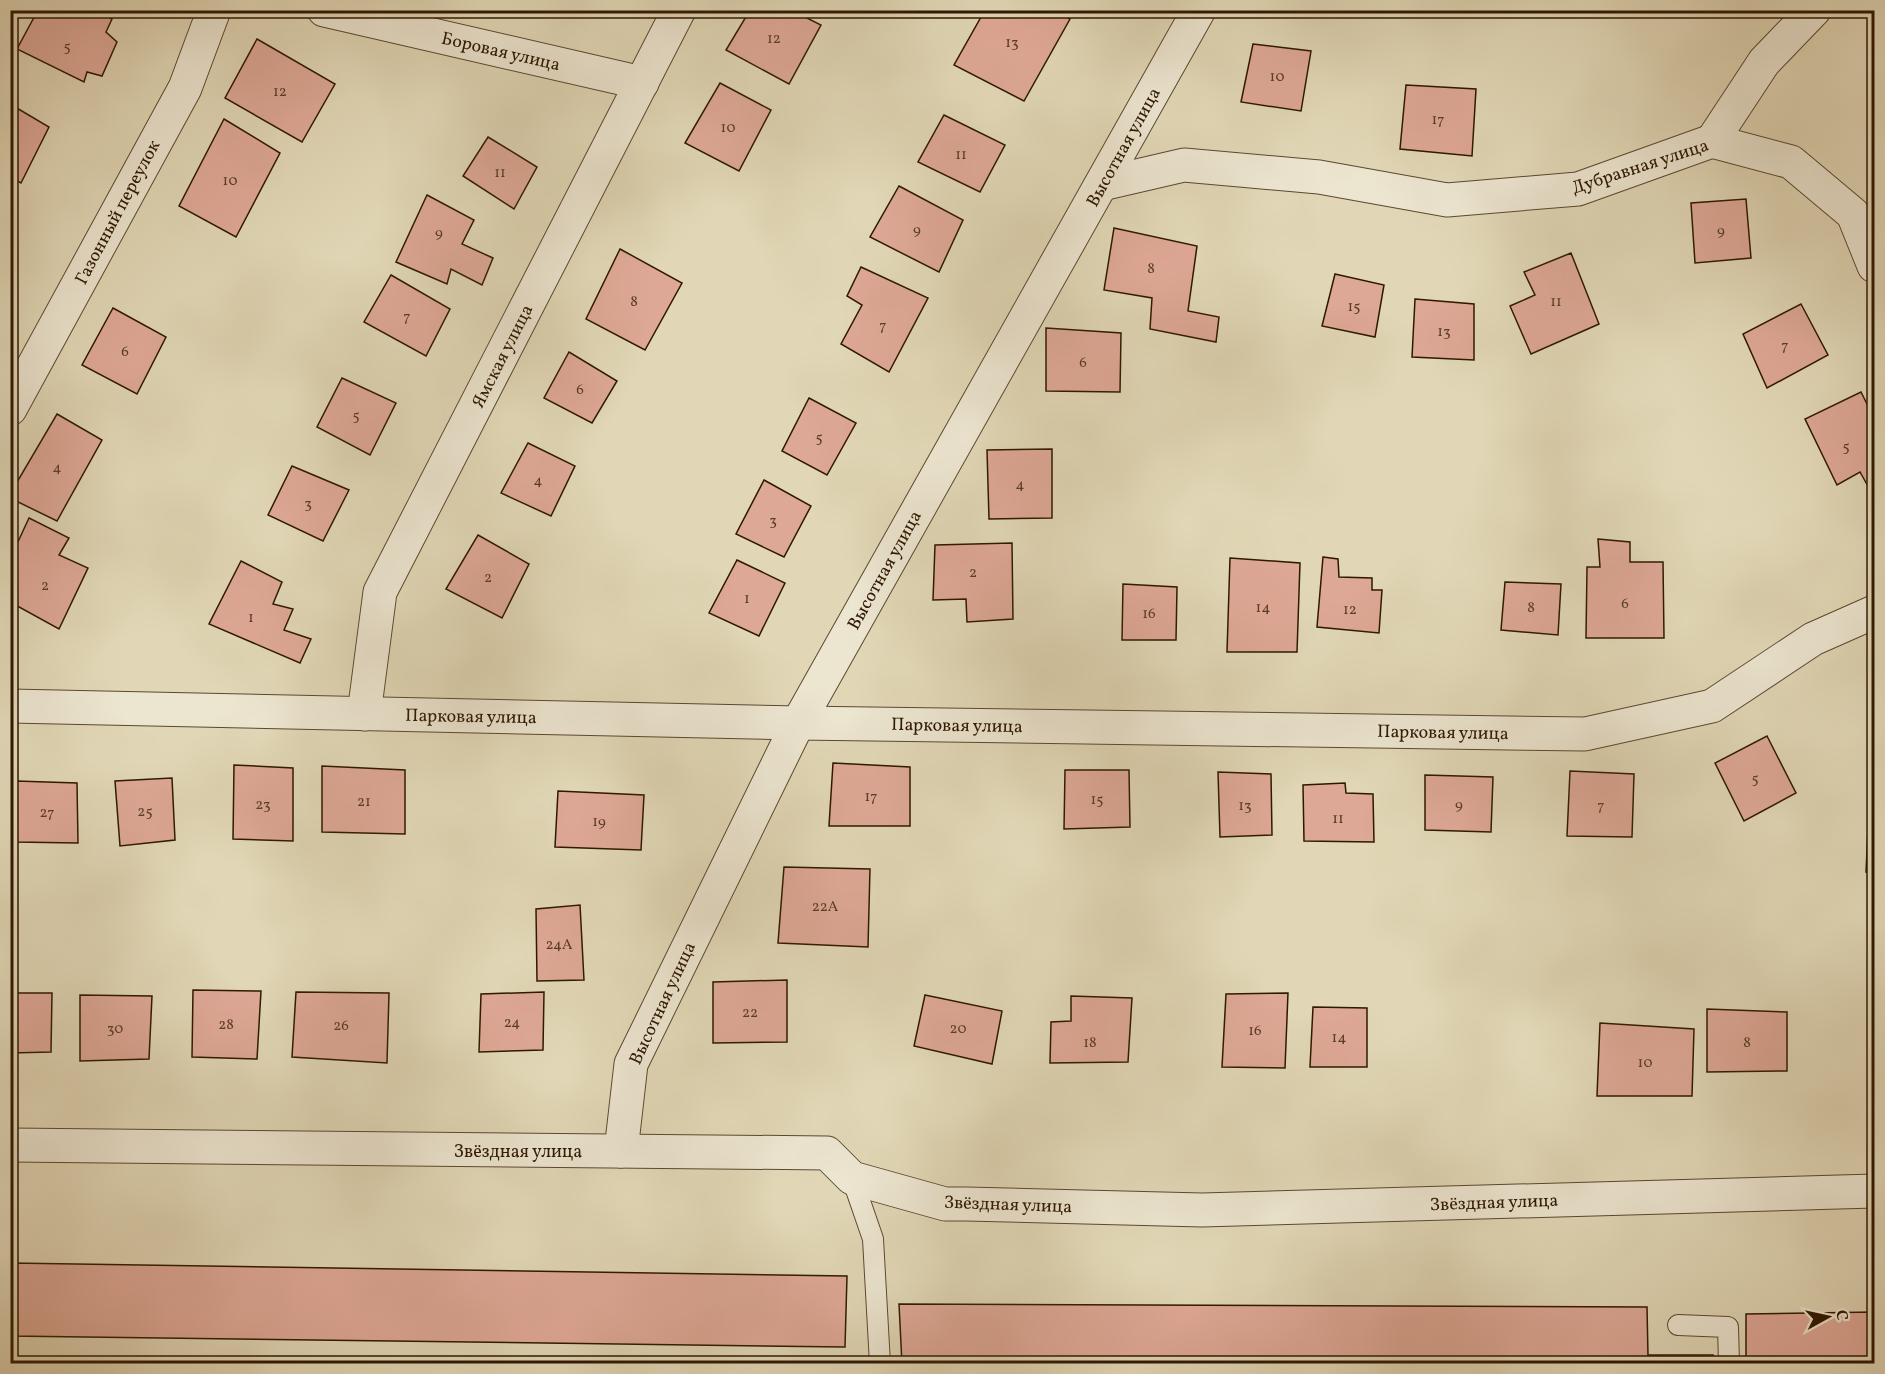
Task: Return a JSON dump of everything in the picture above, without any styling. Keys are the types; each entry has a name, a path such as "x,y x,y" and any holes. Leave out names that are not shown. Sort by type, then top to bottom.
{"street":[{"name":"Газонный переулок","path":"10,409 185,88 214,10"},
{"name":"Боровая улица","path":"324,10 642,83"},
{"name":"Ямская улица","path":"364,714 380,592 679,10"},
{"name":"Высотная улица","path":"621,1151 631,1064 798,723 1200,10"},
{"path":"1712,141 1764,62 1814,10"},
{"name":"Дубравная улица","path":"1102,184 1184,165 1320,177 1447,200 1578,189 1712,141 1791,162 1852,214 1875,266"},
{"name":"Парковая улица","path":"10,706 798,723 1585,734 1712,706 1813,639 1875,612"},
{"name":"Звёздная улица","path":"10,1145 827,1153 852,1178 945,1204 1202,1210 1875,1191"}],"lane":[{"path":"852,1178 873,1239 880,1364"},
{"path":"1678,1325 1728,1327 1729,1364"}],"building":[{"path":"38,10 96,10 112,19 106,32 117,42 102,76 87,72 84,82 17,49"},
{"path":"750,10 791,10 821,25 789,84 726,50"},
{"path":"985,10 1056,10 1070,19 1024,101 954,65"},
{"path":"257,39 335,84 302,142 225,98"},
{"path":"1253,44 1311,51 1301,111 1241,102"},
{"path":"720,83 771,110 739,171 685,143"},
{"path":"1406,85 1476,89 1472,156 1400,149"},
{"path":"10,104 49,127 21,183 10,177"},
{"path":"944,115 1005,145 980,192 918,162"},
{"path":"224,119 280,153 236,237 179,206"},
{"path":"488,137 537,167 514,209 463,176"},
{"path":"899,186 963,220 939,272 870,237"},
{"path":"427,195 474,220 462,244 493,258 482,285 451,269 447,284 396,262"},
{"path":"1746,199 1751,258 1695,263 1691,203"},
{"path":"1114,228 1197,246 1188,311 1219,317 1216,342 1150,329 1152,298 1104,290"},
{"path":"620,249 682,283 645,350 586,319"},
{"path":"1571,253 1599,324 1531,354 1510,306 1535,295 1524,272"},
{"path":"861,267 928,298 889,372 841,344 862,305 847,296"},
{"path":"1335,274 1384,285 1375,337 1322,326"},
{"path":"391,275 450,309 426,356 364,322"},
{"path":"1415,299 1474,304 1474,360 1412,357"},
{"path":"1801,304 1828,355 1767,388 1743,334"},
{"path":"113,308 166,337 137,394 82,365"},
{"path":"1046,328 1121,333 1120,392 1046,391"},
{"path":"569,352 617,381 592,423 544,398"},
{"path":"342,378 396,403 370,455 317,427"},
{"path":"1861,392 1874,418 1874,497 1860,472 1837,485 1805,419"},
{"path":"809,398 856,423 827,475 782,451"},
{"path":"57,414 102,440 57,521 10,498 10,494"},
{"path":"528,443 575,466 551,516 501,493"},
{"path":"1052,449 1052,518 989,519 987,450"},
{"path":"292,466 349,490 323,541 268,515"},
{"path":"764,480 811,506 784,557 736,534"},
{"path":"29,518 69,538 59,555 88,568 59,629 10,602 10,559"},
{"path":"478,535 529,564 502,618 446,589"},
{"path":"1598,539 1630,542 1630,562 1663,562 1664,638 1586,638 1587,567 1600,567"},
{"path":"1012,543 1013,619 967,622 966,599 933,600 935,545"},
{"path":"1323,557 1338,559 1339,577 1372,578 1372,590 1382,590 1379,633 1317,627"},
{"path":"1230,558 1300,563 1297,652 1227,652"},
{"path":"737,560 785,583 759,636 709,613"},
{"path":"241,561 282,582 273,604 293,609 284,630 311,639 300,663 209,624"},
{"path":"1505,582 1561,584 1558,635 1501,630"},
{"path":"1123,584 1177,587 1176,640 1122,640"},
{"path":"1767,736 1796,793 1744,821 1715,763"},
{"path":"833,763 910,767 910,826 829,826"},
{"path":"234,765 293,768 293,841 233,839"},
{"path":"322,766 405,770 405,834 322,832"},
{"path":"1065,770 1129,770 1130,827 1064,829"},
{"path":"1570,771 1634,774 1632,837 1567,836"},
{"path":"1218,772 1271,774 1272,835 1220,837"},
{"path":"1425,775 1493,777 1491,832 1425,830"},
{"path":"172,778 175,840 120,846 115,781"},
{"path":"16,781 77,783 78,843 15,842"},
{"path":"1345,783 1346,793 1373,794 1374,842 1304,841 1303,785"},
{"path":"558,791 644,795 641,850 555,847"},
{"path":"1869,807 1874,807 1874,873 1866,872"},
{"path":"784,867 870,869 868,947 778,943"},
{"path":"580,905 584,980 537,981 536,909"},
{"path":"787,980 787,1042 713,1043 713,982"},
{"path":"193,990 261,991 257,1059 192,1057"},
{"path":"296,992 389,993 387,1063 292,1057"},
{"path":"544,992 543,1050 479,1052 481,994"},
{"path":"10,993 52,993 51,1052 10,1053"},
{"path":"1288,993 1285,1068 1222,1067 1226,994"},
{"path":"80,995 152,996 149,1059 80,1061"},
{"path":"925,995 1002,1011 992,1064 914,1046"},
{"path":"1071,996 1132,998 1128,1062 1050,1063 1051,1022 1071,1021"},
{"path":"1313,1007 1367,1008 1367,1067 1310,1067"},
{"path":"1707,1009 1787,1012 1787,1071 1707,1072"},
{"path":"1600,1023 1694,1029 1692,1096 1597,1096"},
{"path":"10,1263 847,1276 845,1347 10,1336"},
{"path":"899,1304 1647,1307 1648,1355 1713,1355 1713,1364 902,1364"},
{"path":"1874,1312 1874,1364 1746,1364 1746,1314"}]}
